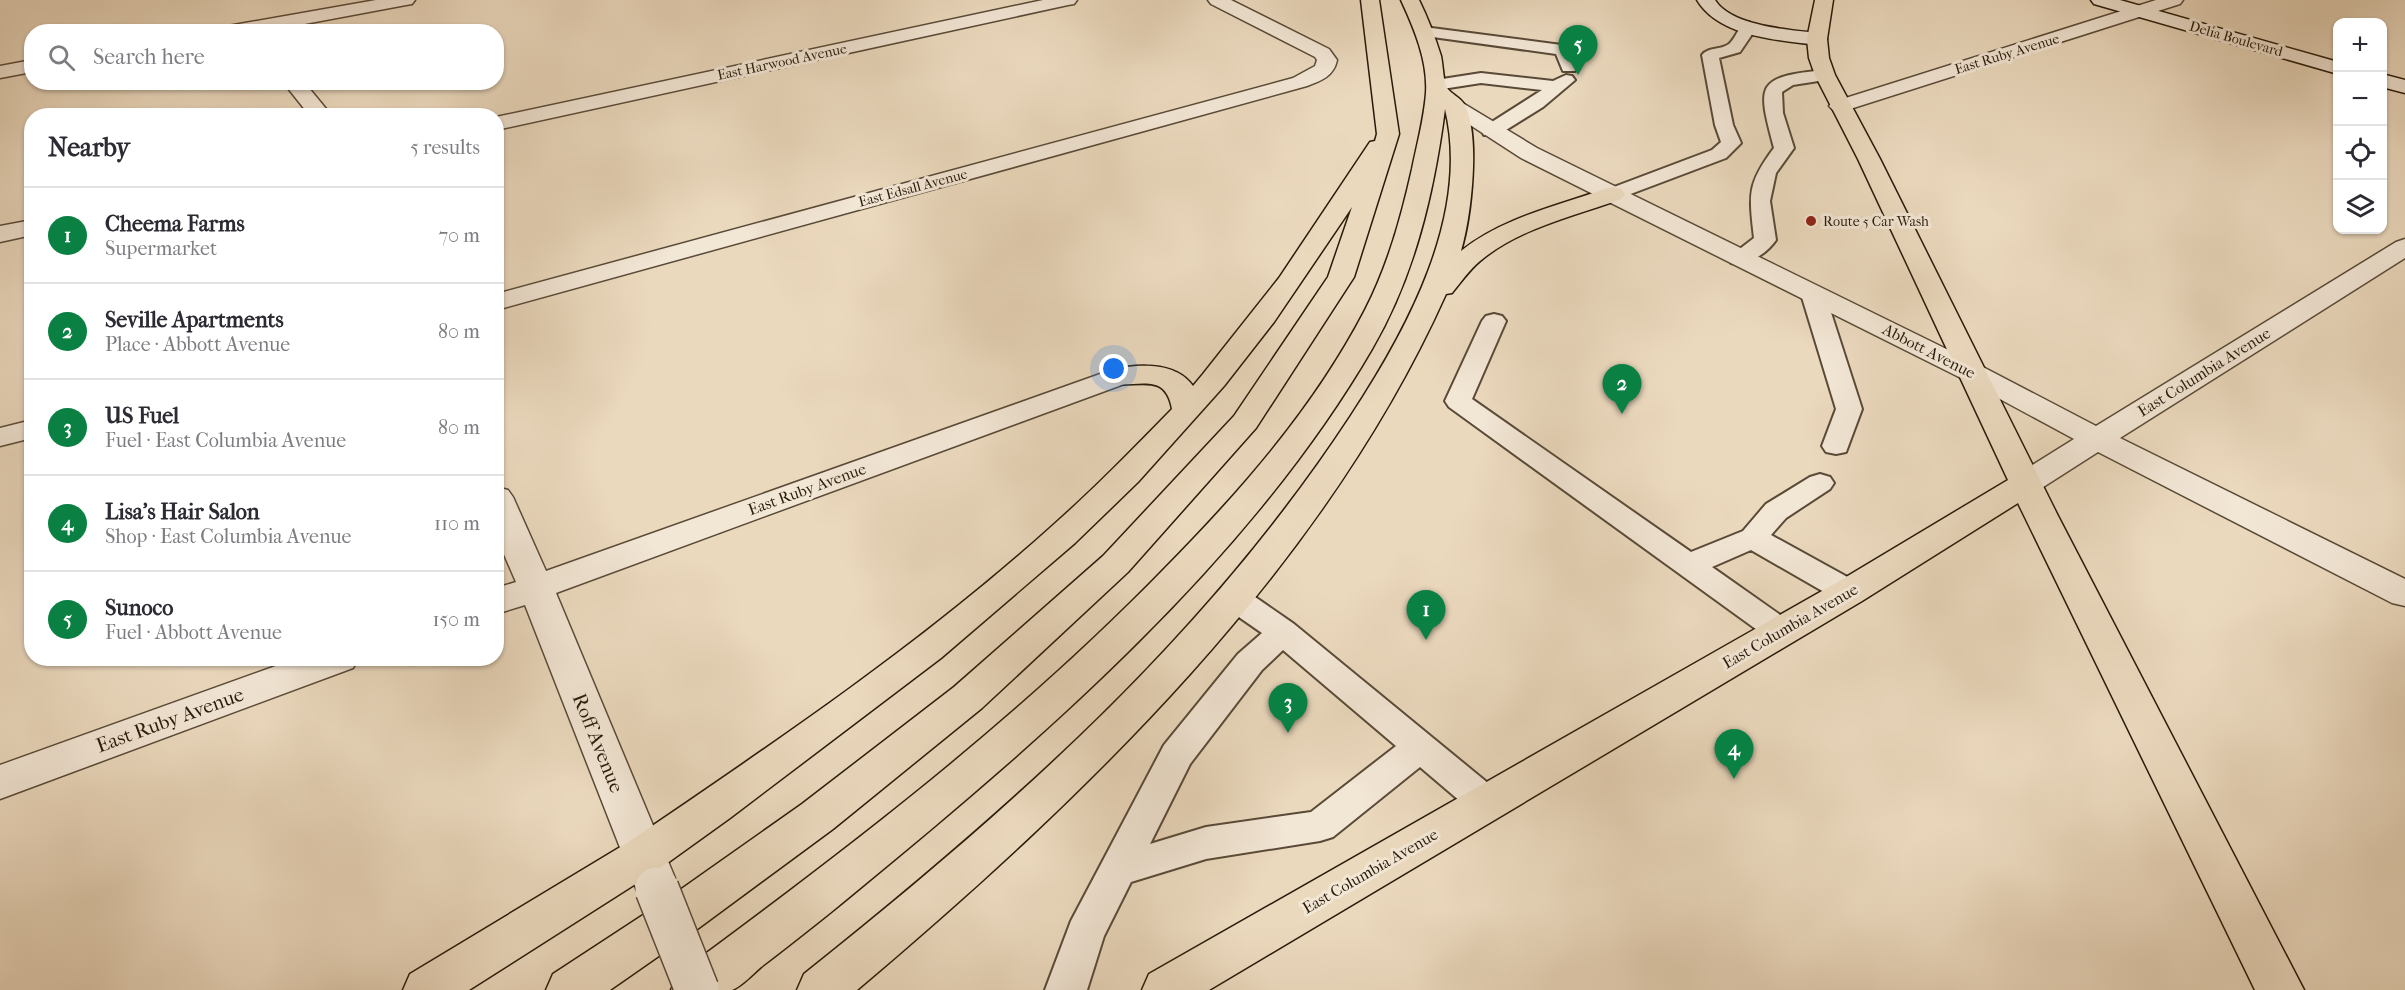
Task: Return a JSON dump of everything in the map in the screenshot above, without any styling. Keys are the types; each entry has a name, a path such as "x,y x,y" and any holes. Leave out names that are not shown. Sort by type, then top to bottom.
{"main road":[{"path":"570,990 710,895 894,756 1042,633 1154,525 1238,432 1279,379 1323,314 1342,279 1370,213 1378,185 1388,131 1391,86 1389,64 1386,45 1373,7 1359,0"},
{"path":"821,990 1032,808 1152,690 1234,598 1340,457 1390,376 1423,312 1446,258 1457,215 1461,166 1460,137 1442,94 1424,32 1410,0"},
{"path":"1824,0 1816,39 1825,75 1839,106 1869,159 2025,484 2280,990"},
{"path":"696,990 812,902 905,827 1038,713 1158,598 1230,521 1270,473 1324,400 1359,344 1395,273 1416,208 1442,94"},
{"path":"427,990 650,872 815,735 961,622 1081,517 1187,411 1256,327 1307,258 1388,131"},
{"path":"1423,312 1461,265 1486,244 1524,227 1613,194"},
{"path":"1117,377 1150,375 1174,383 1186,395 1187,411"},
{"name":"East Columbia Avenue","path":"1166,990 1782,632 2025,484"}],"street":[{"path":"267,21 406,0"},
{"name":"East Harwood Avenue","path":"504,122 1068,0"},
{"name":"East Edsall Avenue","path":"504,300 1300,82 1321,73 1327,67 1327,60 1322,53 1217,0"},
{"path":"1706,0 1707,5 1716,13 1749,27 1816,39"},
{"name":"Delia Boulevard","path":"2100,0 2333,67"},
{"name":"East Ruby Avenue","path":"1839,106 2174,0"},
{"path":"0,72 24,68"},
{"path":"2387,82 2405,87"},
{"path":"300,90 315,108"},
{"name":"Abbott Avenue","path":"1442,94 1491,131 1529,153 1971,372 2097,439 2405,594"},
{"path":"0,234 24,229"},
{"name":"East Columbia Avenue","path":"2025,484 2405,247"},
{"name":"East Ruby Avenue","path":"504,599 1117,377"},
{"path":"0,437 24,431"},
{"name":"Roff Avenue","path":"504,514 538,587 601,754 696,990"},
{"name":"East Ruby Avenue","path":"0,782 318,666"}],"lane":[{"path":"1613,194 1719,154 1731,143 1724,125 1710,55 1734,48 1749,27"},
{"path":"1424,32 1563,50 1565,78"},
{"path":"1738,258 1765,240 1760,201 1766,173 1784,148 1771,102 1771,92 1776,86 1790,78 1825,75"},
{"path":"1442,94 1481,78 1565,78"},
{"path":"1491,131 1537,103 1565,78"},
{"path":"1813,294 1850,410 1836,446"},
{"path":"1494,321 1458,401 1782,632"},
{"path":"1688,565 1753,538 1776,511 1821,483"},
{"path":"1753,538 1849,592"},
{"path":"1234,598 1283,632 1487,803"},
{"path":"1066,990 1085,934 1177,755 1250,662 1283,632"},
{"path":"1118,870 1206,843 1320,826 1421,746"}],"place":[{"name":"Sunoco","path":"1578,75"},
{"name":"Route 5 Car Wash","path":"1811,221"},
{"name":"Seville Apartments","path":"1622,414"},
{"name":"Cheema Farms","path":"1426,640"},
{"name":"US Fuel","path":"1288,733"},
{"name":"Lisa's Hair Salon","path":"1734,779"}]}
